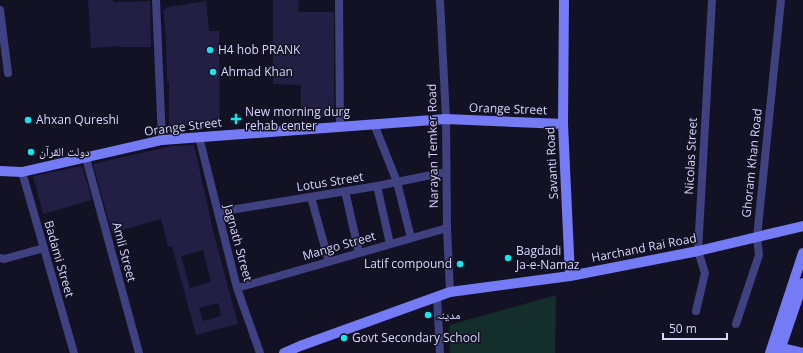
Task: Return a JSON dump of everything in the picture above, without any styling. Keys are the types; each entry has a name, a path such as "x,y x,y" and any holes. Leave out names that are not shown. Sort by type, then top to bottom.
{"street":[{"path":"156,0 162,140"},
{"path":"339,0 340,126"},
{"name":"Narayan Temker Road","path":"440,0 446,119 447,228 450,292"},
{"name":"Savanti Road","path":"564,0 563,124 570,276"},
{"name":"Nicolas Street","path":"696,311 706,273 698,251 712,0"},
{"name":"Ghoram Khan Road","path":"736,324 759,255 757,237 781,0"},
{"path":"0,12 8,73"},
{"name":"Orange Street","path":"0,171 22,172 162,140 446,119 563,124"},
{"path":"374,124 397,182 411,238"},
{"name":"Jagnath Street","path":"199,138 237,288 260,353"},
{"name":"Amli Street","path":"86,158 139,353"},
{"name":"Badami Street","path":"22,172 74,353"},
{"name":"Lotus Street","path":"218,212 345,192 446,172"},
{"path":"377,186 390,244"},
{"path":"345,192 359,253"},
{"path":"311,197 329,262"},
{"name":"Harchand Rai Road","path":"284,353 307,343 450,292 570,276 698,251 803,226"},
{"name":"Mango Street","path":"237,288 447,228"},
{"path":"0,258 4,259 44,248"},
{"path":"802,353 780,350 783,330 803,252"},
{"path":"770,353 783,330 803,283"},
{"path":"437,296 440,353"}],"green space":[{"path":"556,295 555,353 450,353 449,325"}],"building":[{"path":"88,0 113,0 113,2 150,1 151,47 119,46 91,48"},
{"path":"273,0 299,0 298,12 334,12 334,117 301,117 301,85 273,84"},
{"path":"206,1 209,31 219,31 220,125 169,126 169,82 167,82 166,36 163,11 168,7"},
{"path":"194,145 214,234 238,324 196,335 172,246 168,247 161,219 112,233 93,164 172,146","holes":["203,250 211,282 190,288 181,256","218,303 221,316 203,321 199,308"]},
{"path":"82,166 92,200 43,214 33,176"}],"place":[{"name":"H4 hob PRANK","path":"210,50"},
{"name":"Ahmad Khan","path":"213,72"},
{"name":"New morning durg rehab center","path":"236,119"},
{"name":"Ahxan Qureshi","path":"28,120"},
{"name":"دولت القرآن","path":"31,152"},
{"name":"Bagdadi Ja-e-Namaz","path":"508,258"},
{"name":"Latif compound","path":"460,264"},
{"name":"مدینہ","path":"428,315"},
{"name":"Govt Secondary School","path":"344,338"}]}
